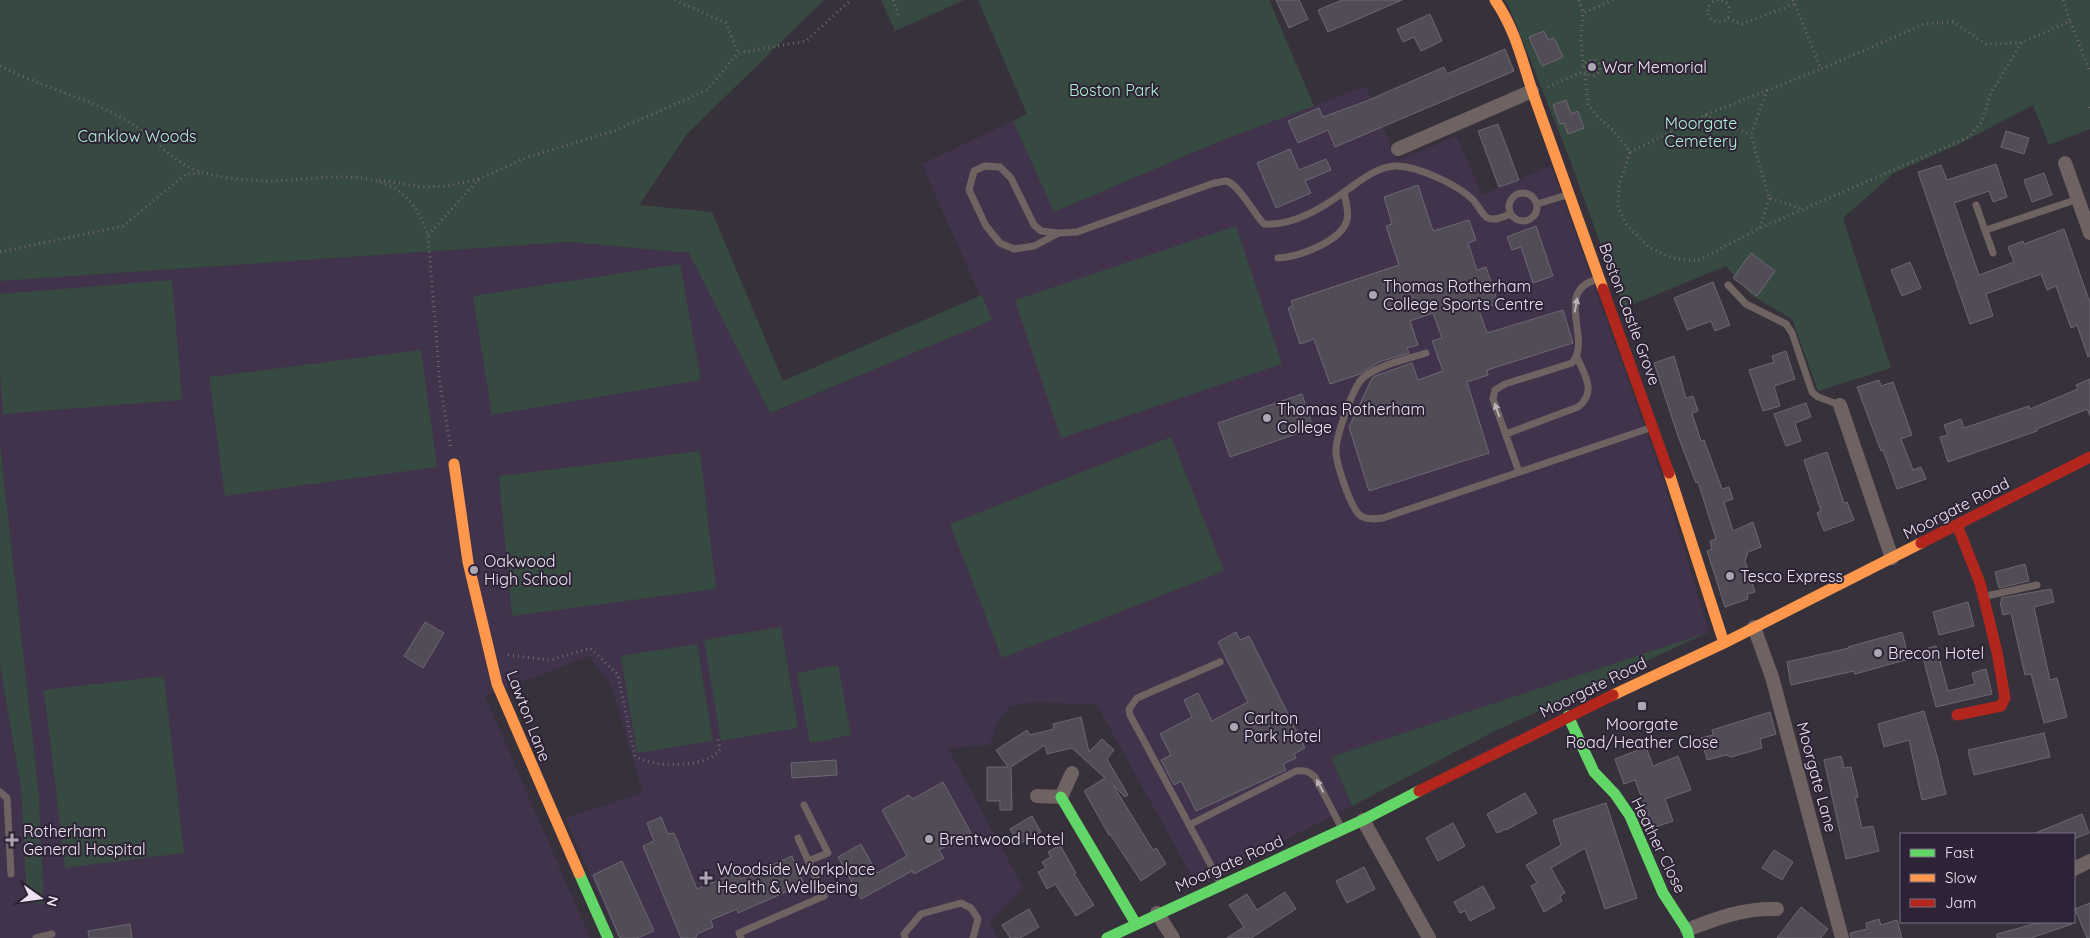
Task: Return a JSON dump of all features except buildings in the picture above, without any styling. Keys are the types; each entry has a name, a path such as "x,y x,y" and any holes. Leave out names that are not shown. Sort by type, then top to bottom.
{"street":[{"name":"Boston Castle Grove","path":"1495,0 1502,8 1517,43 1533,93 1653,427 1724,643"},
{"path":"1398,149 1533,93"},
{"path":"2065,163 2090,233"},
{"path":"1840,406 1892,558"},
{"name":"Moorgate Road","path":"1107,938 1157,913 1363,820 1568,716 1724,643 2090,458"},
{"name":"Lawton Lane","path":"454,464 468,562 497,684 525,752 608,938"},
{"path":"1957,525 1980,583 1997,652 2004,703 2001,706 1957,715"},
{"name":"Moorgate Lane","path":"1754,627 1772,677 1842,938"},
{"name":"Heather Close","path":"1568,716 1594,772 1627,810 1663,893 1688,934"},
{"path":"1061,797 1072,773"},
{"path":"1037,796 1061,797"},
{"path":"1061,797 1136,924"},
{"path":"1363,820 1429,938"},
{"path":"2075,868 2090,861"},
{"path":"1688,934 1725,915 1748,910 1777,909"},
{"path":"1157,913 1174,938"}],"lane":[{"path":"1058,234 1034,246 1014,249 1000,243 986,226 969,190 974,171 984,166 1000,167 1011,178 1034,225 1041,231 1058,234 1077,232 1214,183 1226,181 1233,184 1255,216 1264,224 1277,225 1299,218 1328,204 1382,168 1410,167 1450,185 1470,197 1489,219 1496,219 1510,214"},
{"path":"1278,258 1290,257 1309,251 1331,238 1343,228 1347,220 1348,210 1344,193"},
{"path":"1518,193 1527,193 1532,196 1537,204 1536,213 1526,221 1516,220 1510,214 1508,209 1510,200 1518,193"},
{"path":"1537,204 1570,194"},
{"path":"1986,230 2078,199"},
{"path":"1976,205 1993,253"},
{"path":"1506,434 1578,407 1586,400 1589,391 1577,357 1578,346 1574,309 1580,288 1588,282 1600,278"},
{"path":"1728,285 1746,304 1786,324 1792,333 1812,392 1818,398 1840,406"},
{"path":"1426,353 1376,370 1361,380 1350,402 1341,428 1336,452 1352,506 1360,516 1370,519 1383,518 1653,427"},
{"path":"1519,472 1493,400 1495,390 1505,384 1572,363 1577,357"},
{"path":"1983,597 2037,585"},
{"path":"1220,662 1138,698 1128,708 1188,824 1222,884"},
{"path":"1188,824 1296,771 1305,770 1315,777 1342,829"},
{"path":"0,792 7,798 11,874"},
{"path":"804,804 828,852 808,861"},
{"path":"742,938 739,933 824,896 798,838"},
{"path":"905,938 904,934 921,914 961,903 971,908 978,919 973,938"},
{"path":"36,938 52,934"}],"path":[{"path":"670,0 674,0 726,23 738,53"},
{"path":"0,66 87,101 133,124 168,153 199,171 256,181 373,178 422,188 448,186 479,179 528,157 614,131 707,90 738,53 806,42 851,0"},
{"path":"893,0 899,16"},
{"path":"1578,0 1583,13 1581,37 1588,105 1613,130 1630,152"},
{"path":"1583,13 1613,0"},
{"path":"1717,0 1723,0 1730,9 1728,18 1721,22 1710,17 1708,11 1712,3 1717,0"},
{"path":"2063,0 2090,72"},
{"path":"1728,18 1742,24 1793,2 1821,69"},
{"path":"2021,43 1990,94 1982,121 1969,137 1760,228 1697,261 1672,258 1649,247 1627,226 1618,207 1619,185 1630,152 1705,115 1821,69 1924,24 1953,22 1986,44 2021,43 2039,33 2070,21"},
{"path":"1583,66 1588,60 1594,60 1600,66 1600,71 1596,75 1591,76 1585,72"},
{"path":"1533,93 1585,72"},
{"path":"1760,228 1769,198 1751,135 1768,90"},
{"path":"1705,115 1751,135"},
{"path":"0,252 123,226 186,174 204,172"},
{"path":"373,178 396,190 414,206 424,222 428,234 440,385 454,464"},
{"path":"428,234 479,179"},
{"path":"1769,198 1803,209"},
{"path":"491,658 512,654 551,660 590,648 618,675 635,756 641,760 664,765 703,761 716,755 720,749 718,739"}],"shaded area":[{"path":"1366,86 1397,161 1456,136 1482,195 1551,166 1660,470 1709,632 1331,757 1352,806 1291,837 1194,880 1097,705 1034,702 1010,706 996,725 990,745 948,748 1023,888 990,922 998,938 618,938 565,818 643,793 611,684 589,656 485,696 590,938 0,938 0,665 21,789 27,902 44,904 39,796 0,443 0,281 569,242 690,253 771,413 991,320 922,164 1013,121 1054,212 1223,140"}],"green space":[{"name":"Canklow Woods","path":"0,0 824,0 687,134 639,205 712,212 783,381 982,295 992,320 770,413 689,253 569,242 0,281"},
{"path":"881,0 964,0 895,31"},
{"name":"Boston Park","path":"978,0 1269,0 1314,106 1223,140 1054,212 1013,121 1027,114"},
{"name":"Moorgate Cemetery","path":"1505,0 2090,0 2090,129 2049,145 2033,105 1957,145 1894,173 1843,218 1891,368 1818,391 1792,319 1751,295 1726,266 1624,308 1570,160"},
{"path":"1236,226 1282,364 1061,438 1015,300"},
{"path":"680,264 701,380 492,415 473,296"},
{"path":"172,280 182,400 3,414 0,373 0,294"},
{"path":"421,350 437,467 225,496 209,377"},
{"path":"1171,437 1224,571 1002,658 950,524"},
{"path":"0,443 39,796 44,904 27,902 21,789 0,665"},
{"path":"700,451 716,589 512,616 499,476"},
{"path":"781,627 798,728 721,741 704,640"},
{"path":"1709,632 1491,733 1352,806 1331,757"},
{"path":"697,644 713,741 637,753 621,656"},
{"path":"838,665 851,735 810,743 797,673"},
{"path":"164,676 184,853 65,868 44,690"}],"traffic: fast":[{"path":"1568,716 1594,772 1615,794 1630,816 1663,893 1687,930 1689,938"},
{"path":"1107,938 1363,820 1419,791"},
{"path":"1061,797 1136,924"},
{"path":"579,873 608,938"}],"traffic: slow":[{"path":"1495,0 1514,36 1603,289"},
{"path":"454,464 468,562 497,684 579,873"},
{"path":"1669,473 1724,643"},
{"path":"1613,695 1724,643 1921,543"}],"traffic: jam":[{"path":"1603,289 1669,473"},
{"path":"1921,543 2090,457"},
{"path":"1957,525 1980,583 1997,652 2005,698 2001,706 1957,715"},
{"path":"1419,791 1613,695"}],"place":[{"name":"War Memorial","path":"1592,67"},
{"name":"Thomas Rotherham College Sports Centre","path":"1373,295"},
{"name":"Thomas Rotherham College","path":"1267,418"},
{"name":"Oakwood High School","path":"474,570"},
{"name":"Tesco Express","path":"1730,576"},
{"name":"Brecon Hotel","path":"1878,653"},
{"name":"Moorgate Road/Heather Close","path":"1642,706"},
{"name":"Carlton Park Hotel","path":"1234,727"},
{"name":"Brentwood Hotel","path":"929,839"},
{"name":"Rotherham General Hospital","path":"12,840"},
{"name":"Woodside Workplace Health & Wellbeing","path":"706,878"}]}
